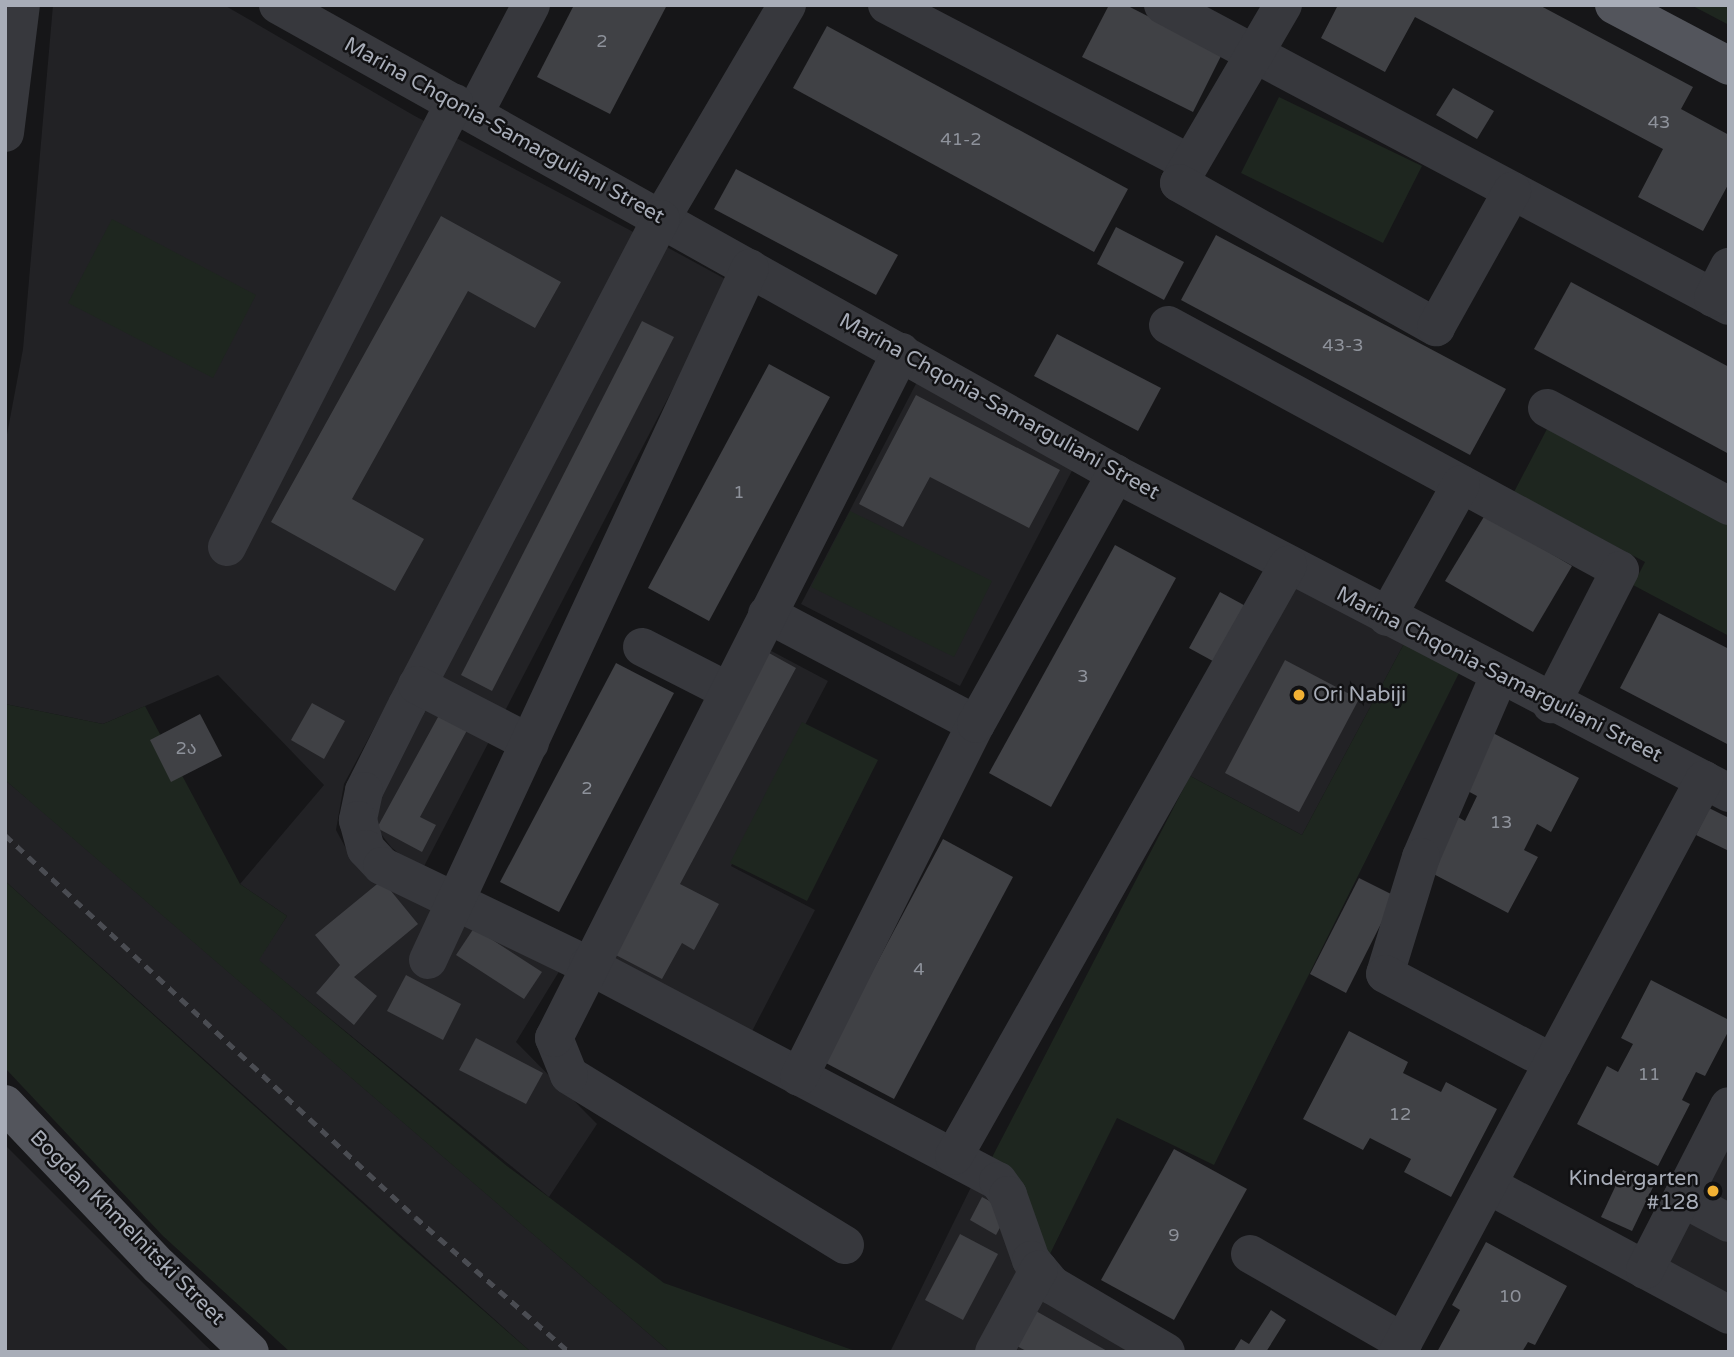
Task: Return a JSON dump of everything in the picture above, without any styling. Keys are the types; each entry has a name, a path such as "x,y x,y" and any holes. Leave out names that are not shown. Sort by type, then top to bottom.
{"main road":[{"path":"1614,5 1729,66"},
{"name":"Bogdan Khmelnitski Street","path":"5,1104 159,1266 250,1352"}],"street":[{"path":"6,123 21,5"},
{"name":"Marina Chqonia-Samarguliani Street","path":"278,5 1116,474 1551,704 1716,787"},
{"path":"227,547 464,109 531,5"},
{"path":"787,5 661,219 417,685 364,792 358,820 366,849 382,866 458,900 588,965 998,1181 1039,1269 1052,1285 1166,1352"},
{"path":"1163,5 1512,191 1724,290"},
{"path":"1283,5 1178,183 1436,327 1512,191"},
{"path":"900,8 1189,163"},
{"path":"428,960 750,268"},
{"path":"1168,325 1620,570 1551,704"},
{"path":"845,1245 569,1074 554,1038 588,965 901,352"},
{"path":"1547,408 1729,506"},
{"path":"799,1077 976,724 1116,474"},
{"path":"1387,617 1461,484"},
{"path":"954,1157 1288,565"},
{"path":"767,614 976,724"},
{"path":"642,647 728,691"},
{"path":"1499,676 1421,857 1385,974 1553,1063"},
{"path":"417,685 530,743"},
{"path":"1250,1254 1401,1347 1553,1063 1716,787"},
{"path":"1645,1270 1729,1106"},
{"path":"1488,1185 1729,1315"},
{"path":"1682,1198 1729,1223"},
{"path":"994,1352 1039,1269"}],"shaded area":[{"path":"53,5 224,5 413,115 639,235 344,784 336,830 349,854 563,965 516,1042 597,1124 549,1197 258,960 287,916 240,884 324,785 218,675 103,724 5,704 5,445 23,349"},
{"path":"1691,5 1729,5 1729,25"},
{"path":"1279,97 1422,166 1383,243 1241,173"},
{"path":"112,219 256,295 213,378 68,303"},
{"path":"663,245 729,281 421,872 391,847 374,825 382,779"},
{"path":"918,380 1076,463 960,686 801,604"},
{"path":"1547,429 1729,525 1729,636 1633,585 1645,562 1514,492"},
{"path":"850,511 992,581 954,657 811,587"},
{"path":"1295,576 1406,640 1302,835 1190,776"},
{"path":"1406,640 1462,667 1214,1165 1117,1118 1047,1260 987,1167 1190,776 1302,835"},
{"path":"760,645 828,681 731,866 815,910 748,1039 595,960"},
{"path":"5,704 103,724 145,706 240,884 287,916 259,960 507,1166 664,1283 858,1352 670,1352 5,780"},
{"path":"802,722 878,760 807,901 730,863"},
{"path":"5,780 670,1352 531,1352 5,881"},
{"path":"5,881 531,1352 290,1352 163,1236 5,1068"},
{"name":"Kindergarten #128","path":"1729,1128 1729,1303 1671,1273 1665,1255"},
{"path":"5,1145 205,1345 213,1352 5,1352"},
{"path":"975,1179 1026,1262 1141,1352 890,1352"}],"building":[{"path":"574,5 667,5 610,114 537,77"},
{"path":"1109,5 1126,5 1222,54 1193,112 1082,57"},
{"path":"1338,5 1539,5 1693,87 1681,109 1729,135 1729,183 1703,231 1638,197 1663,149 1415,17 1385,72 1321,38"},
{"path":"827,26 1128,189 1094,252 793,88"},
{"path":"1453,88 1494,111 1477,139 1436,115"},
{"path":"736,169 898,255 876,295 714,209"},
{"path":"441,216 561,282 535,328 468,291 352,499 424,539 395,591 271,522"},
{"path":"1116,227 1184,262 1164,300 1097,264"},
{"path":"1216,235 1506,389 1470,455 1181,300"},
{"path":"1571,282 1729,367 1729,454 1534,349"},
{"path":"642,321 674,337 492,691 461,675"},
{"path":"1057,334 1161,388 1138,431 1034,376"},
{"path":"769,364 830,397 709,621 648,588"},
{"path":"916,395 1060,470 1029,528 930,477 903,527 859,504"},
{"path":"1485,515 1572,566 1533,632 1445,581"},
{"path":"1115,545 1176,578 1051,807 989,773"},
{"path":"1220,592 1251,609 1220,665 1189,648"},
{"path":"1659,613 1729,649 1729,745 1620,688"},
{"path":"769,653 796,668 680,884 719,904 694,950 682,943 662,979 608,951"},
{"path":"1285,660 1359,699 1299,812 1225,773"},
{"path":"616,663 674,693 559,912 500,882"},
{"path":"312,703 345,721 324,759 291,740"},
{"path":"443,708 471,723 420,817 436,825 422,852 377,828"},
{"path":"200,714 222,756 171,782 150,740"},
{"path":"1493,733 1579,778 1551,832 1537,824 1524,850 1538,857 1508,913 1422,868 1451,813 1465,821 1477,796 1464,789"},
{"path":"1709,808 1729,818 1729,851 1696,835"},
{"path":"943,839 1013,877 894,1099 824,1062"},
{"path":"1359,878 1395,896 1346,993 1310,974"},
{"path":"382,880 418,924 354,977 377,996 354,1025 316,993 340,965 315,935"},
{"path":"474,928 542,972 524,999 456,955"},
{"path":"406,975 461,1004 443,1040 387,1011"},
{"path":"1651,980 1729,1020 1729,1030 1705,1076 1696,1072 1682,1100 1690,1104 1658,1166 1577,1124 1607,1066 1618,1072 1633,1044 1621,1038"},
{"path":"1349,1031 1408,1062 1403,1073 1441,1092 1446,1082 1497,1109 1451,1197 1404,1172 1411,1159 1370,1138 1363,1150 1303,1119"},
{"path":"476,1038 543,1073 526,1104 459,1070"},
{"path":"1174,1149 1247,1189 1174,1320 1101,1280"},
{"path":"1623,1170 1654,1185 1632,1231 1601,1217"},
{"path":"982,1197 1009,1211 996,1235 970,1220"},
{"path":"960,1234 998,1254 963,1320 925,1300"},
{"path":"1486,1242 1567,1286 1535,1345 1528,1342 1522,1352 1437,1352 1460,1310 1452,1305"},
{"path":"1027,1306 1109,1352 1028,1352 1008,1341"},
{"path":"1271,1310 1286,1320 1266,1352 1233,1352 1241,1339 1249,1344"}],"railway":[{"path":"5,835 415,1217 569,1352"}],"place":[{"name":"Ori Nabiji","path":"1299,695"},
{"name":"Kindergarten #128","path":"1713,1191"}]}
